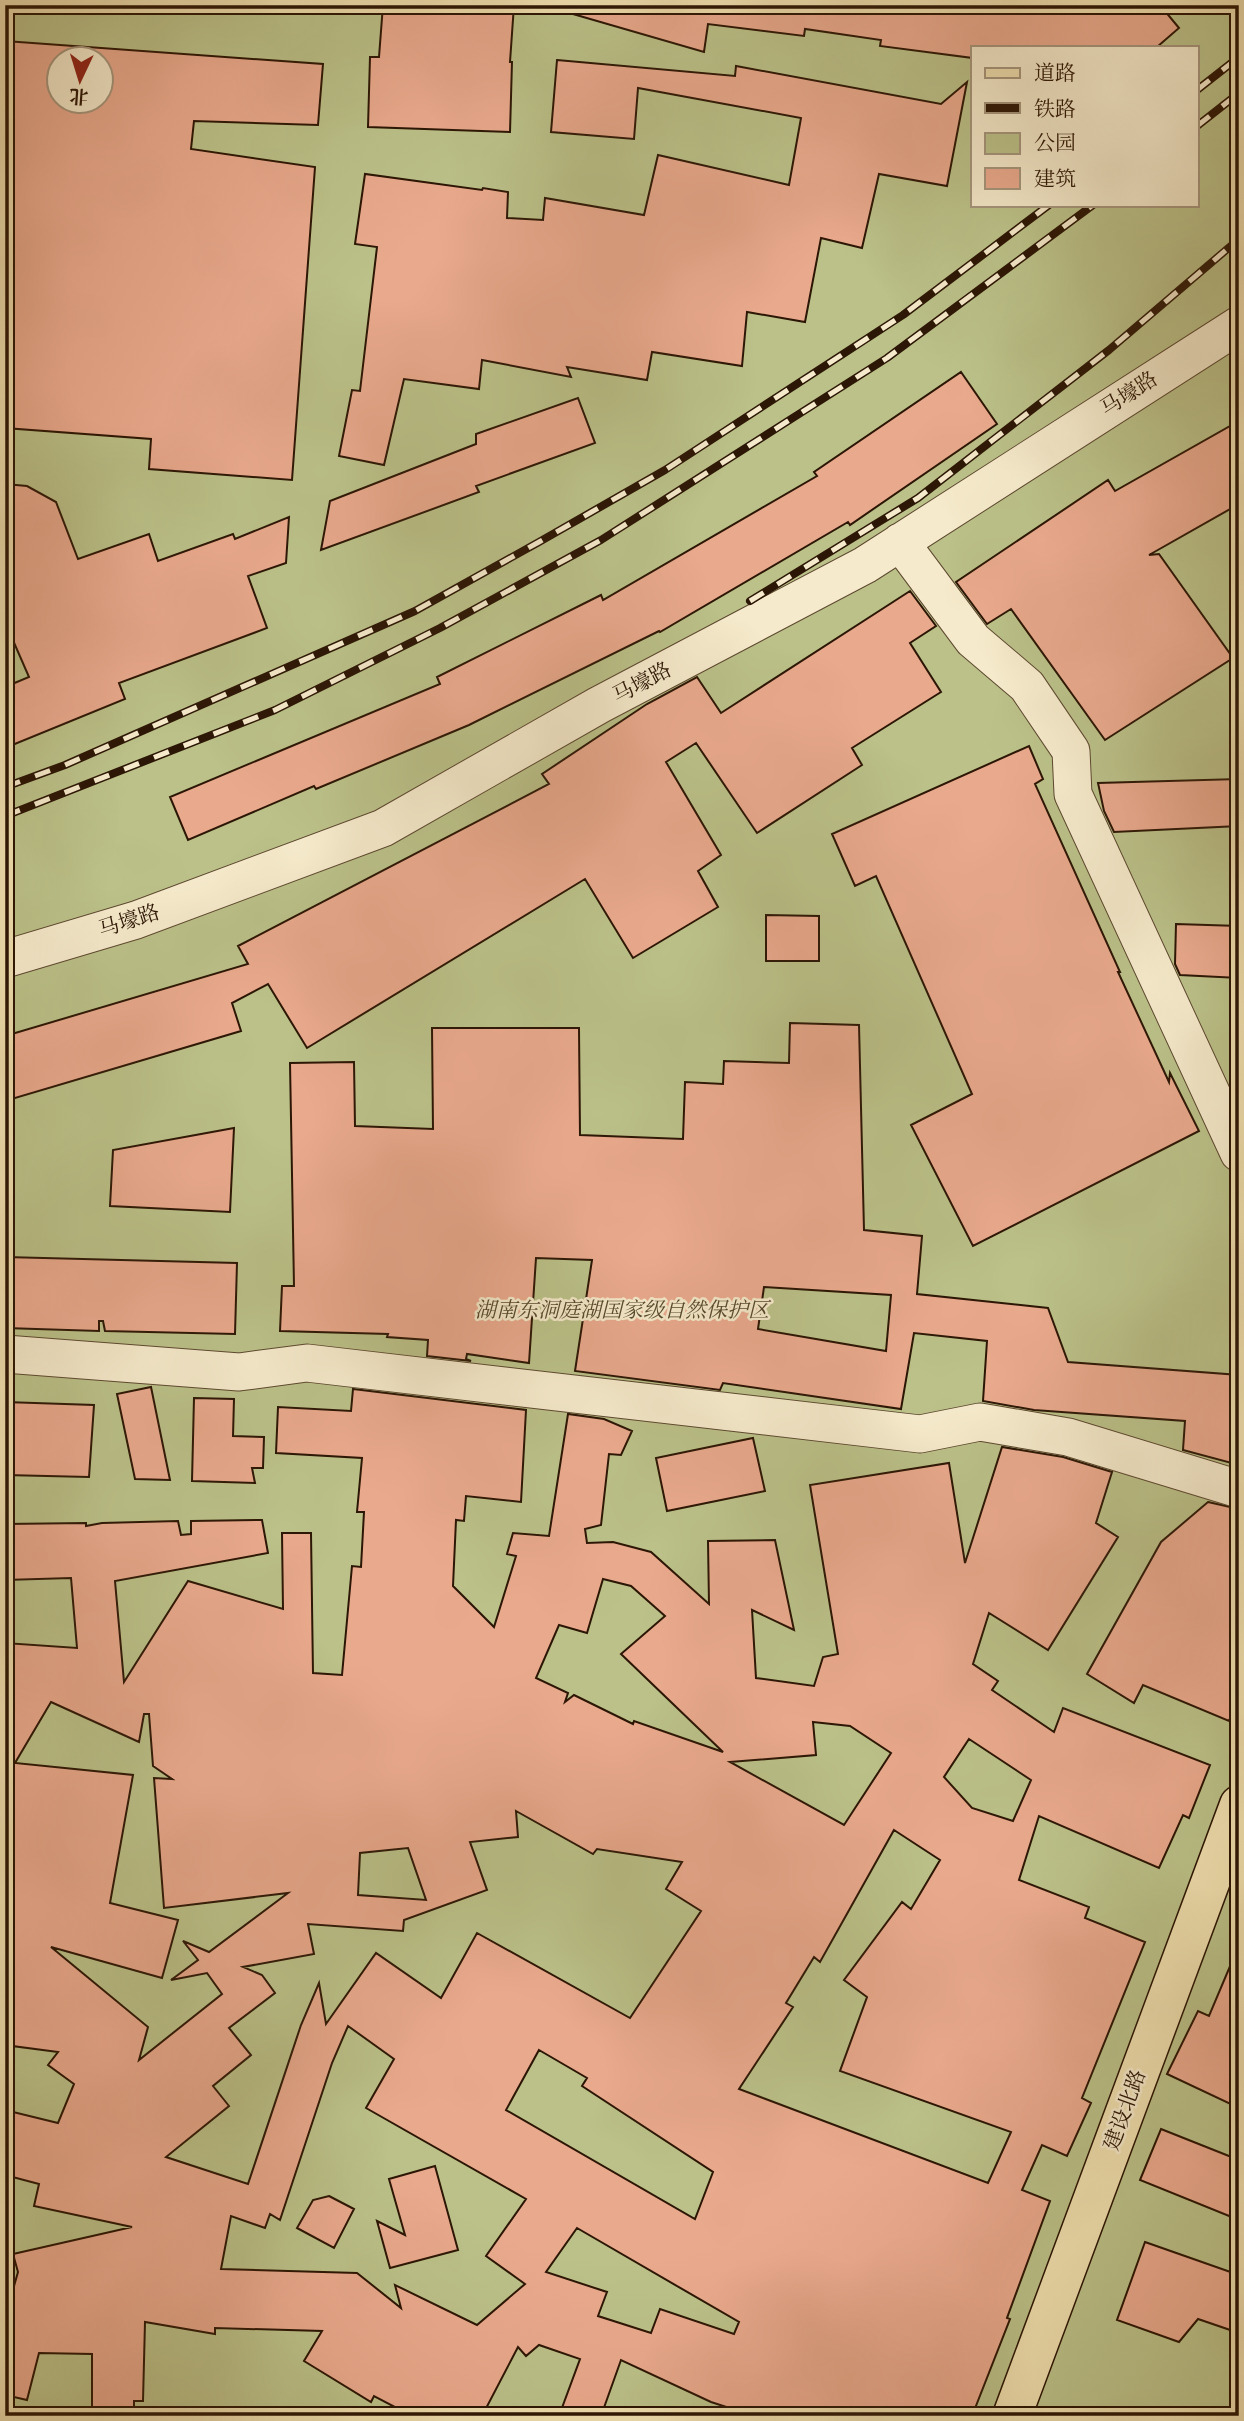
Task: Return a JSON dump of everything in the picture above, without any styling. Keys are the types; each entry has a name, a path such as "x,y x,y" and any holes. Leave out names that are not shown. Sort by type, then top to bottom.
{"main road":[{"name":"建设北路","path":"1012,2416 1239,1805"}],"street":[{"name":"马壕路","path":"5,959 136,920 383,828 599,705 865,565 1239,324"},
{"path":"900,542 973,640 1027,686 1071,751 1073,794 1239,1153"},
{"path":"5,1354 239,1372 307,1363 919,1434 980,1422 1068,1437 1239,1489"}],"green space":[{"name":"湖南东洞庭湖国家级自然保护区","path":"5,5 1239,5 1239,2416 5,2416"}],"building":[{"path":"383,5 514,5 510,62 510,132 368,127 370,57 379,57"},
{"path":"567,5 1160,5 1179,28 1158,46 971,46 971,58 880,46 881,40 805,29 804,36 708,24 704,52 566,12"},
{"path":"5,41 74,46 46,46 46,116 116,116 116,49 323,64 318,125 194,121 191,149 315,167 292,480 149,469 151,439 5,428"},
{"path":"557,60 735,76 736,66 941,104 967,82 947,186 879,174 862,248 821,238 805,322 747,312 742,366 652,352 647,380 567,367 571,377 482,360 479,389 404,379 384,465 339,456 352,390 360,391 377,247 355,244 365,174 508,192 507,218 543,220 545,198 644,215 658,155 789,185 801,118 638,88 634,139 551,132"},
{"path":"961,372 997,424 850,525 848,522 660,632 469,725 316,789 314,786 188,840 170,797 440,684 437,677 601,595 603,600 817,476 814,472"},
{"path":"578,398 595,443 476,486 479,492 321,550 330,501 476,444 476,434"},
{"path":"1239,421 1239,504 1149,555 1159,554 1233,658 1105,740 1011,609 987,624 956,582 1108,480 1115,491"},
{"path":"5,484 27,486 56,502 78,559 149,534 158,561 233,534 235,539 289,517 286,563 248,576 267,628 119,683 125,699 5,748 5,687 29,677 5,622"},
{"path":"910,591 936,626 910,643 941,692 852,748 862,765 757,833 696,743 666,762 721,855 698,871 718,907 633,958 585,879 307,1048 268,984 232,1003 241,1031 5,1101 5,1036 248,964 238,946 549,784 542,774 647,704 697,677 721,713"},
{"path":"1029,746 1043,779 1035,784 1118,972 1169,1082 1170,1073 1199,1131 973,1246 911,1125 972,1094 876,876 855,886 832,834"},
{"path":"1239,779 1239,826 1114,832 1104,811 1098,783"},
{"path":"766,915 819,916 819,961 766,961"},
{"path":"1176,924 1239,926 1239,978 1180,975 1175,964"},
{"path":"790,1023 859,1025 864,1230 922,1236 917,1294 1048,1308 1068,1362 1239,1375 1239,1465 1183,1450 1185,1421 1034,1410 983,1401 987,1341 914,1333 901,1409 723,1383 720,1390 575,1371 592,1260 536,1258 529,1363 467,1354 466,1359 471,1361 427,1356 428,1340 387,1337 388,1334 280,1331 282,1286 294,1286 290,1063 354,1062 355,1126 433,1129 432,1028 579,1028 580,1135 683,1139 685,1082 723,1084 724,1061 789,1063","holes":["764,1287 891,1295 886,1351 758,1329"]},
{"path":"234,1128 230,1212 110,1206 113,1150"},
{"path":"5,1257 237,1263 235,1334 105,1331 103,1321 99,1321 99,1331 5,1328"},
{"path":"151,1387 170,1480 135,1479 117,1394"},
{"path":"353,1389 526,1410 521,1502 466,1496 464,1521 456,1520 453,1586 494,1627 516,1556 507,1554 513,1533 549,1536 568,1414 604,1419 632,1431 621,1455 609,1454 601,1525 585,1529 587,1543 613,1542 651,1552 709,1604 708,1541 775,1540 794,1630 752,1610 756,1678 814,1686 823,1657 838,1654 810,1485 949,1463 965,1563 1002,1447 1063,1457 1112,1472 1096,1523 1118,1537 1048,1650 989,1613 973,1664 998,1681 992,1690 1054,1732 1063,1708 1210,1765 1189,1818 1183,1815 1159,1868 1039,1816 1019,1880 1089,1907 1085,1918 1145,1942 1082,2098 1091,2103 1067,2156 1042,2145 1022,2190 1050,2201 1007,2318 1010,2319 972,2416 754,2416 711,2402 621,2360 601,2416 559,2416 580,2359 539,2345 526,2356 518,2347 482,2416 412,2416 374,2396 371,2402 304,2361 322,2331 215,2328 215,2334 145,2322 143,2401 134,2401 134,2416 92,2416 92,2354 39,2353 27,2400 5,2395 5,2318 18,2272 13,2254 132,2227 34,2206 39,2184 5,2175 5,2110 58,2123 74,2084 48,2065 58,2052 5,2045 5,1643 77,1648 71,1578 5,1580 5,1524 86,1523 86,1526 102,1523 178,1521 181,1535 191,1534 191,1521 262,1520 268,1553 115,1581 124,1682 188,1581 283,1609 282,1533 311,1533 313,1673 342,1675 352,1566 361,1567 364,1512 357,1512 362,1458 276,1453 278,1407 351,1411","holes":["603,1579 631,1586 665,1616 621,1654 723,1752 634,1721 633,1724 574,1695 565,1702 568,1693 536,1678 559,1625 587,1633","51,1702 139,1742 144,1714 149,1714 153,1766 172,1779 154,1778 164,1908 288,1893 209,1952 183,1941 198,1960 171,1980 207,1973 222,1994 139,2060 148,2027 51,1947 162,1978 178,1920 110,1903 133,1775 15,1763","813,1722 850,1726 891,1753 844,1825 730,1762 816,1755","969,1739 1031,1780 1013,1821 972,1808 944,1777","516,1811 593,1854 597,1849 682,1862 666,1889 701,1911 630,2018 477,1933 441,1998 376,1953 326,2024 319,1983 301,2025 248,2184 166,2157 229,2106 213,2086 251,2055 229,2028 275,1993 262,1975 243,1967 314,1954 308,1924 403,1931 404,1920 487,1890 470,1842 518,1837","894,1830 940,1860 911,1909 902,1902 844,1980 867,1997 840,2071 1011,2132 988,2183 739,2089 793,2007 786,2003 814,1957 820,1962","408,1848 426,1900 358,1895 360,1853","348,2026 394,2059 366,2108 526,2199 486,2256 525,2284 477,2325 395,2285 401,2308 357,2273 221,2269 231,2216 265,2228 270,2214 280,2220 332,2063","539,2050 587,2078 582,2086 713,2172 695,2219 506,2110","577,2228 739,2322 734,2334 660,2309 651,2333 598,2316 607,2292 546,2272"]},
{"path":"194,1398 234,1399 233,1436 264,1437 263,1468 252,1468 255,1483 192,1481"},
{"path":"5,1402 94,1405 89,1477 5,1475"},
{"path":"753,1438 765,1491 667,1511 656,1458"},
{"path":"1208,1502 1239,1509 1239,1698 1229,1721 1143,1685 1134,1703 1087,1674 1161,1542"},
{"path":"1239,1945 1239,2108 1167,2074 1198,2011 1209,2016"},
{"path":"1161,2129 1239,2160 1239,2220 1140,2180"},
{"path":"435,2166 458,2250 390,2268 377,2221 405,2235 389,2179"},
{"path":"329,2196 354,2209 334,2248 297,2228 313,2200"},
{"path":"1145,2242 1239,2275 1239,2333 1198,2319 1179,2342 1117,2320"}],"railway":[{"path":"1198,89 1239,57"},
{"path":"1198,125 1239,93"},
{"path":"5,787 65,765 415,611 539,542 665,470 903,315 1048,206"},
{"path":"5,816 275,710 440,628 601,540 887,358 1092,206"},
{"path":"750,601 918,498 1109,350 1239,239"}]}
